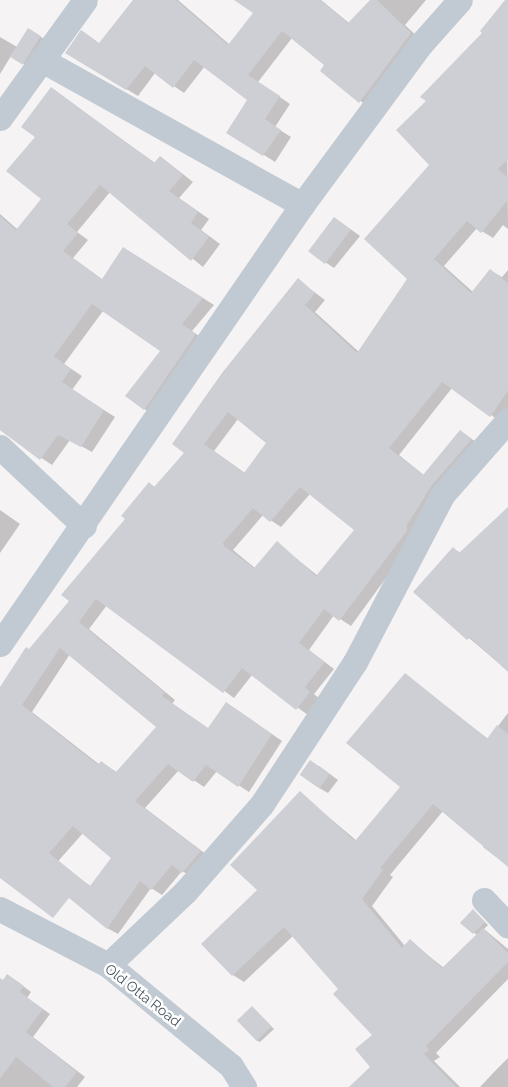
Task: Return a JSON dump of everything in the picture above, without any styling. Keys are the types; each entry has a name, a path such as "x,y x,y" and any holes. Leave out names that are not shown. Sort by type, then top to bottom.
{"street":[{"path":"0,118 85,0"},
{"path":"0,644 84,526 302,205 420,46 460,0"},
{"path":"42,60 302,205"},
{"path":"108,965 185,892 262,804 355,662 443,494 508,420"},
{"path":"0,447 84,526"},
{"path":"484,900 508,926"},
{"name":"Old Otta Road","path":"0,908 108,965 231,1066 244,1087"}],"building":[{"path":"133,0 176,0 228,45 253,13 234,0 320,0 348,23 370,0 377,0 411,33 359,103 320,71 324,65 282,31 248,75 280,96 265,119 281,130 263,156 226,133 247,100 194,60 173,88 145,66 126,90 65,53 81,30 99,43"},
{"path":"505,0 508,0 508,159 498,169 508,178 508,200 481,233 467,221 434,259 471,293 490,269 508,283 508,391 490,417 442,382 389,448 423,475 460,430 472,439 432,485 407,525 407,531 339,621 324,609 299,643 325,662 305,687 310,692 296,710 242,668 223,693 96,599 79,622 165,693 162,696 208,728 226,702 272,734 238,787 206,765 193,782 168,764 135,801 201,851 182,873 172,865 151,890 140,881 107,929 69,898 53,918 0,878 0,687 26,647 29,649 69,601 61,595 125,519 121,516 149,482 154,487 184,453 172,444 222,373 298,278 315,293 305,305 357,353 407,279 364,239 429,165 396,130 426,101 420,97 482,33 480,31","holes":["228,412 266,443 244,473 204,444","300,487 354,530 316,576 277,541 254,568 224,546 223,543 253,508 270,522","60,648 156,727 116,772 101,761 98,765 22,705","73,826 111,858 90,886 49,853"]},
{"path":"28,28 41,36 23,65 10,57"},
{"path":"51,87 154,163 160,156 183,175 169,191 198,212 191,223 209,237 191,261 100,185 67,224 78,233 63,251 102,279 123,247 203,298 182,324 196,334 144,410 125,396 160,351 92,304 54,356 71,369 62,382 104,410 81,447 58,435 40,460 0,430 0,216 16,230 41,199 6,171 35,137 21,127"},
{"path":"334,217 351,230 325,264 308,251"},
{"path":"508,507 508,672 470,637 467,640 413,592 453,547 459,553"},
{"path":"405,673 487,739 497,725 508,734 508,867 433,804 380,868 383,870 362,899 402,948 410,939 442,968 483,928 508,953 508,962 426,1046 429,1050 424,1054 456,1087 349,1087 370,1067 355,1049 372,1035 333,994 338,989 284,927 232,976 201,944 257,890 230,865 300,791 355,841 400,787 346,743"},
{"path":"310,760 330,774 319,789 300,775"},
{"path":"473,909 485,922 473,934 460,923"},
{"path":"7,974 24,986 20,992 43,1009 26,1032 77,1072 65,1087 53,1087 16,1057 0,1079 0,978 3,980"},
{"path":"252,1006 271,1026 256,1041 237,1021"}]}
